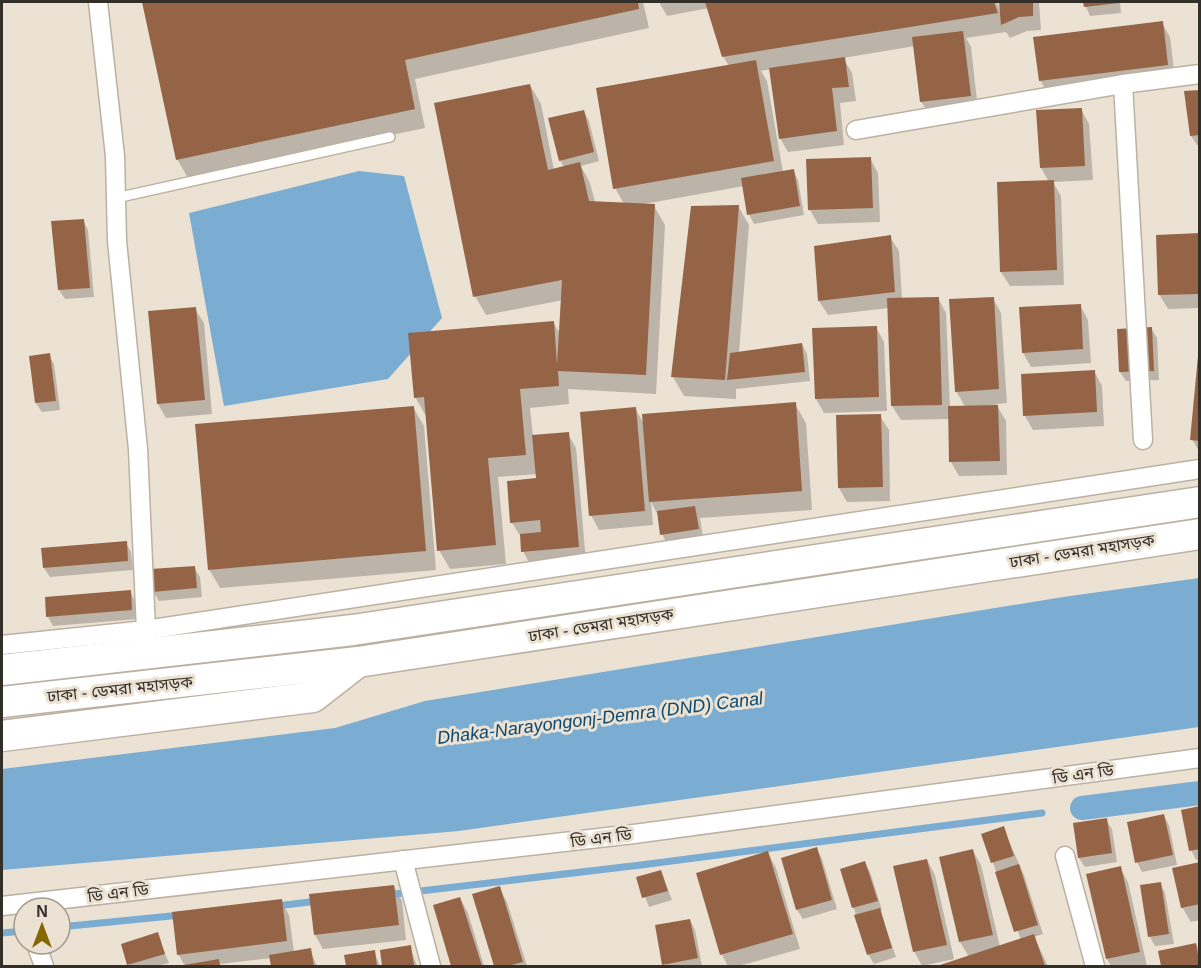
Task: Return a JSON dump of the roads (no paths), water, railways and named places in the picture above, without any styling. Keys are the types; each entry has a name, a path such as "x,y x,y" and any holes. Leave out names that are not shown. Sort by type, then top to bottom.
{"main road":[{"name":"ঢাকা - ডেমরা মহাসড়ক","path":"2,670 354,630 1200,502"},
{"name":"ঢাকা - ডেমরা মহাসড়ক","path":"2,702 358,662 1200,534"},
{"path":"2,736 313,697 358,662"}],"street":[{"path":"98,2 115,156 117,241 138,449 146,630"},
{"path":"856,130 1124,84 1200,74"},
{"path":"1124,84 1143,440"},
{"path":"2,645 146,630 1200,469"},
{"name":"ডি এন ডি","path":"72,902 752,819 1200,758"},
{"path":"1065,856 1095,966"},
{"path":"403,860 431,966"}],"lane":[{"path":"116,198 390,137"}],"water":[{"path":"359,171 404,176 442,318 388,379 224,406 189,213"},
{"name":"Dhaka-Narayongonj-Demra (DND) Canal","path":"1199,578 1199,727 459,831 2,870 2,769 335,728 425,701 1063,597"}],"waterway":[{"path":"1082,808 1200,793"},
{"path":"386,895 641,865 1042,813"},
{"path":"276,906 318,901"},
{"path":"72,926 181,915"},
{"path":"2,933 12,932"}]}
